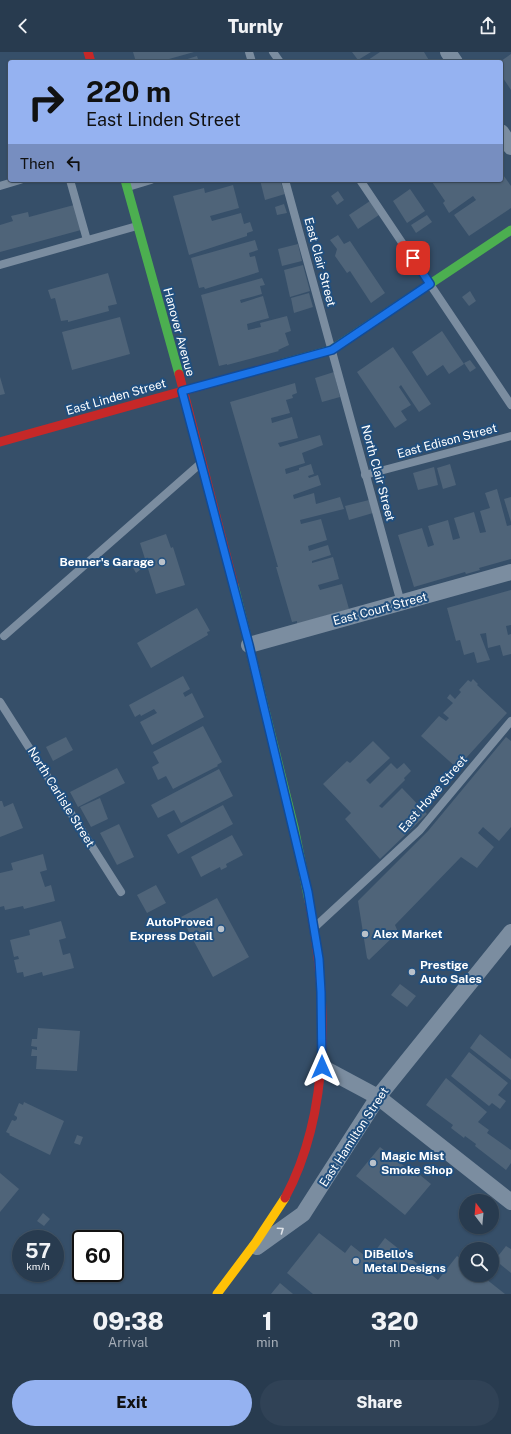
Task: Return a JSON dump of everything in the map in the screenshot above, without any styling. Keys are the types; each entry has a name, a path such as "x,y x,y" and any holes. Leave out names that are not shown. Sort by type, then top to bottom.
{"main road":[{"name":"Hanover Avenue","path":"126,184 249,645 296,839 315,926 321,992 322,1067 302,1159 290,1188 250,1252"},
{"name":"East Linden Street","path":"0,442 332,350 511,230"},
{"name":"East Hamilton Street","path":"217,1294 250,1252"}],"street":[{"path":"503,135 511,147"},
{"name":"East Court Street","path":"249,645 511,572"},
{"name":"East Hamilton Street","path":"250,1252 303,1214 378,1096 511,932"},
{"path":"322,1067 378,1096 511,1202"}],"lane":[{"path":"0,186 13,182"},
{"path":"71,182 87,240"},
{"path":"126,184 139,182"},
{"name":"East Clair Street","path":"285,182 332,350"},
{"path":"361,182 511,405"},
{"path":"0,265 138,226"},
{"name":"North Clair Street","path":"332,350 401,603"},
{"name":"East Edison Street","path":"365,475 511,436"},
{"path":"4,636 201,462"},
{"name":"North Carlisle Street","path":"0,702 121,892"},
{"name":"East Howe Street","path":"315,926 420,830 511,721"}],"building":[{"path":"133,52 194,52 169,60 135,60"},
{"path":"352,52 371,52 358,60"},
{"path":"380,52 424,52 429,60 368,60"},
{"path":"511,54 511,90 503,78 502,60"},
{"path":"197,56 198,60 184,60"},
{"path":"503,175 511,186 511,208 469,236 454,215 476,200 473,196 449,213 443,203 445,201 432,182 503,182"},
{"path":"260,182 281,182 285,194 265,200"},
{"path":"233,185 239,208 210,216 212,221 241,213 244,224 250,222 253,231 247,233 247,236 189,255 173,196 204,188 205,193"},
{"path":"410,189 425,211 407,223 393,201"},
{"path":"338,191 344,200 337,205 331,196"},
{"path":"370,201 379,215 358,229 349,215"},
{"path":"284,204 287,213 277,215 275,207"},
{"path":"74,205 81,230 0,252 0,225 13,221 11,216 28,212 29,217"},
{"path":"427,215 432,222 416,233 411,225"},
{"path":"338,235 344,244 350,241 385,293 371,303 350,271 347,273 335,256 337,249 330,240"},
{"path":"255,240 258,250 249,253 250,257 255,256 259,272 205,289 204,287 199,288 191,258"},
{"path":"298,244 302,261 282,266 278,249"},
{"path":"303,265 310,291 290,297 284,270"},
{"path":"108,273 117,304 108,306 109,311 68,322 68,320 61,321 55,298 51,299 48,290"},
{"path":"262,278 265,285 260,286 262,294 240,300 241,303 263,296 269,318 247,324 248,330 261,327 260,323 287,316 291,331 285,333 289,345 278,350 279,351 219,366 201,295"},
{"path":"470,291 476,301 469,306 462,297"},
{"path":"309,293 313,307 294,313 291,298"},
{"path":"120,317 130,354 72,370 62,332"},
{"path":"442,331 464,364 449,374 443,365 427,376 412,352"},
{"path":"393,347 431,404 419,412 401,385 399,387 411,405 401,411 407,420 395,428 357,372"},
{"path":"470,360 476,368 470,372 464,363"},
{"path":"334,372 340,397 322,402 315,378"},
{"path":"0,377 5,394 0,395"},
{"path":"295,383 297,393 292,395 293,398 286,400 290,413 271,418 272,423 292,417 298,438 278,443 280,447 320,435 323,445 302,453 305,463 285,469 286,474 311,464 314,474 308,476 309,478 318,475 321,485 293,495 294,499 314,493 316,504 340,497 344,509 300,520 301,524 321,519 327,540 308,546 309,551 328,545 331,555 312,561 312,563 333,557 339,579 318,585 320,590 342,584 349,609 297,624 297,621 292,622 276,567 278,567 230,402"},
{"path":"450,464 456,485 443,489 437,468"},
{"path":"434,467 438,485 418,490 413,473"},
{"path":"497,489 507,526 511,525 511,559 479,568 480,570 466,574 465,572 414,587 398,535 422,528 428,547 434,545 428,526 448,520 453,540 460,538 454,518 474,512 480,533 486,532 480,511 490,508 485,493"},
{"path":"511,497 511,522 504,499"},
{"path":"369,500 373,513 349,520 345,506"},
{"path":"166,534 171,548 173,547 185,585 156,594 140,543"},
{"path":"136,563 141,569 136,573 132,566"},
{"path":"511,590 511,625 506,626 508,635 511,634 511,654 503,656 500,645 488,648 486,633 480,634 490,660 477,663 474,652 464,655 460,640 456,641 447,608"},
{"path":"197,608 210,631 207,632 208,635 151,668 137,643"},
{"path":"183,676 190,689 183,693 185,697 192,693 204,717 152,745 140,722 157,713 154,709 141,716 140,714 135,717 129,705"},
{"path":"473,679 478,684 477,685 507,713 457,768 421,736 439,716 446,721 449,718 443,713 453,703 447,698 450,694 455,699 461,692 459,690 468,680 471,682"},
{"path":"203,726 222,762 217,765 218,766 173,789 166,776 158,780 152,767 159,763 153,752"},
{"path":"66,737 73,750 53,761 46,747"},
{"path":"506,737 511,741 511,827 499,841 483,827 478,833 494,847 477,868 461,857 395,925 398,932 369,960 367,958 358,901 428,831"},
{"path":"373,741 390,758 366,780 370,784 391,763 397,769 404,763 411,771 404,778 405,780 379,806 382,808 402,788 427,814 380,859 345,819 351,813 323,784 347,761 350,763"},
{"path":"117,768 125,783 78,807 70,792"},
{"path":"219,769 233,796 181,823 174,810 158,818 151,805"},
{"path":"100,798 108,819 91,827 80,807"},
{"path":"0,801 2,801 4,807 13,803 23,828 0,837"},
{"path":"223,805 233,824 178,854 167,835"},
{"path":"119,824 134,857 117,865 100,833"},
{"path":"232,835 243,855 226,864 227,867 221,870 220,867 201,877 191,857"},
{"path":"43,854 47,870 40,872 45,887 51,885 55,901 24,909 23,906 5,910 4,906 0,907 0,873 13,870 11,863"},
{"path":"156,885 166,903 147,913 137,895"},
{"path":"217,898 249,957 213,977 181,917"},
{"path":"61,921 66,938 59,940 63,955 70,953 74,968 43,976 42,972 24,977 23,972 17,973 14,960 19,959 18,956 14,957 10,940 30,935 29,930"},
{"path":"400,984 416,996 407,1007 391,995"},
{"path":"38,1028 80,1031 77,1071 36,1069 37,1056 31,1056 32,1049 37,1050 37,1047 31,1046 32,1039 37,1039"},
{"path":"480,1034 511,1059 511,1080 470,1048"},
{"path":"469,1052 508,1083 498,1095 506,1101 500,1109 492,1103 489,1106 451,1076"},
{"path":"446,1078 487,1112 478,1122 489,1130 487,1133 511,1150 511,1163 506,1170 475,1146 476,1144 465,1136 464,1138 451,1128 453,1125 426,1105"},
{"path":"24,1102 64,1121 50,1155 9,1135 10,1134 6,1132 12,1120 15,1121 17,1119 14,1115 19,1103 23,1105"},
{"path":"77,1135 83,1137 80,1145 74,1143"},
{"path":"380,1147 418,1177 420,1175 431,1184 405,1215 356,1176"},
{"path":"0,1173 19,1189 0,1212"},
{"path":"43,1213 50,1219 44,1226 37,1221"},
{"name":"DiBello's Metal Designs","path":"319,1233 345,1253 351,1245 369,1259 385,1238 438,1280 457,1256 459,1258 459,1282 490,1282 505,1294 313,1294 287,1273"},
{"path":"506,1246 511,1249 511,1273 499,1263 499,1255"},
{"path":"280,1283 293,1294 271,1294"}],"traffic: fast":[{"path":"126,182 179,374"},
{"path":"280,364 331,350 511,230"},
{"path":"234,585 294,827 309,901"}],"traffic: slow":[{"path":"217,1294 256,1242 285,1198"}],"traffic: jam":[{"path":"88,52 90,60"},
{"path":"0,442 280,364"},
{"path":"179,374 234,585"},
{"path":"285,1198 300,1164 311,1128 318,1091 322,1052 320,976 309,901"}],"place":[{"name":"Benner's Garage","path":"162,562"},
{"name":"AutoProved Express Detail","path":"221,929"},
{"name":"Alex Market","path":"365,934"},
{"name":"Prestige Auto Sales","path":"412,972"},
{"name":"Magic Mist Smoke Shop","path":"373,1163"},
{"name":"DiBello's Metal Designs","path":"356,1261"}],"route":[{"path":"322,1067 319,959 315,926 308,892 249,645 182,391 235,378 332,350 430,284 413,258"}]}
